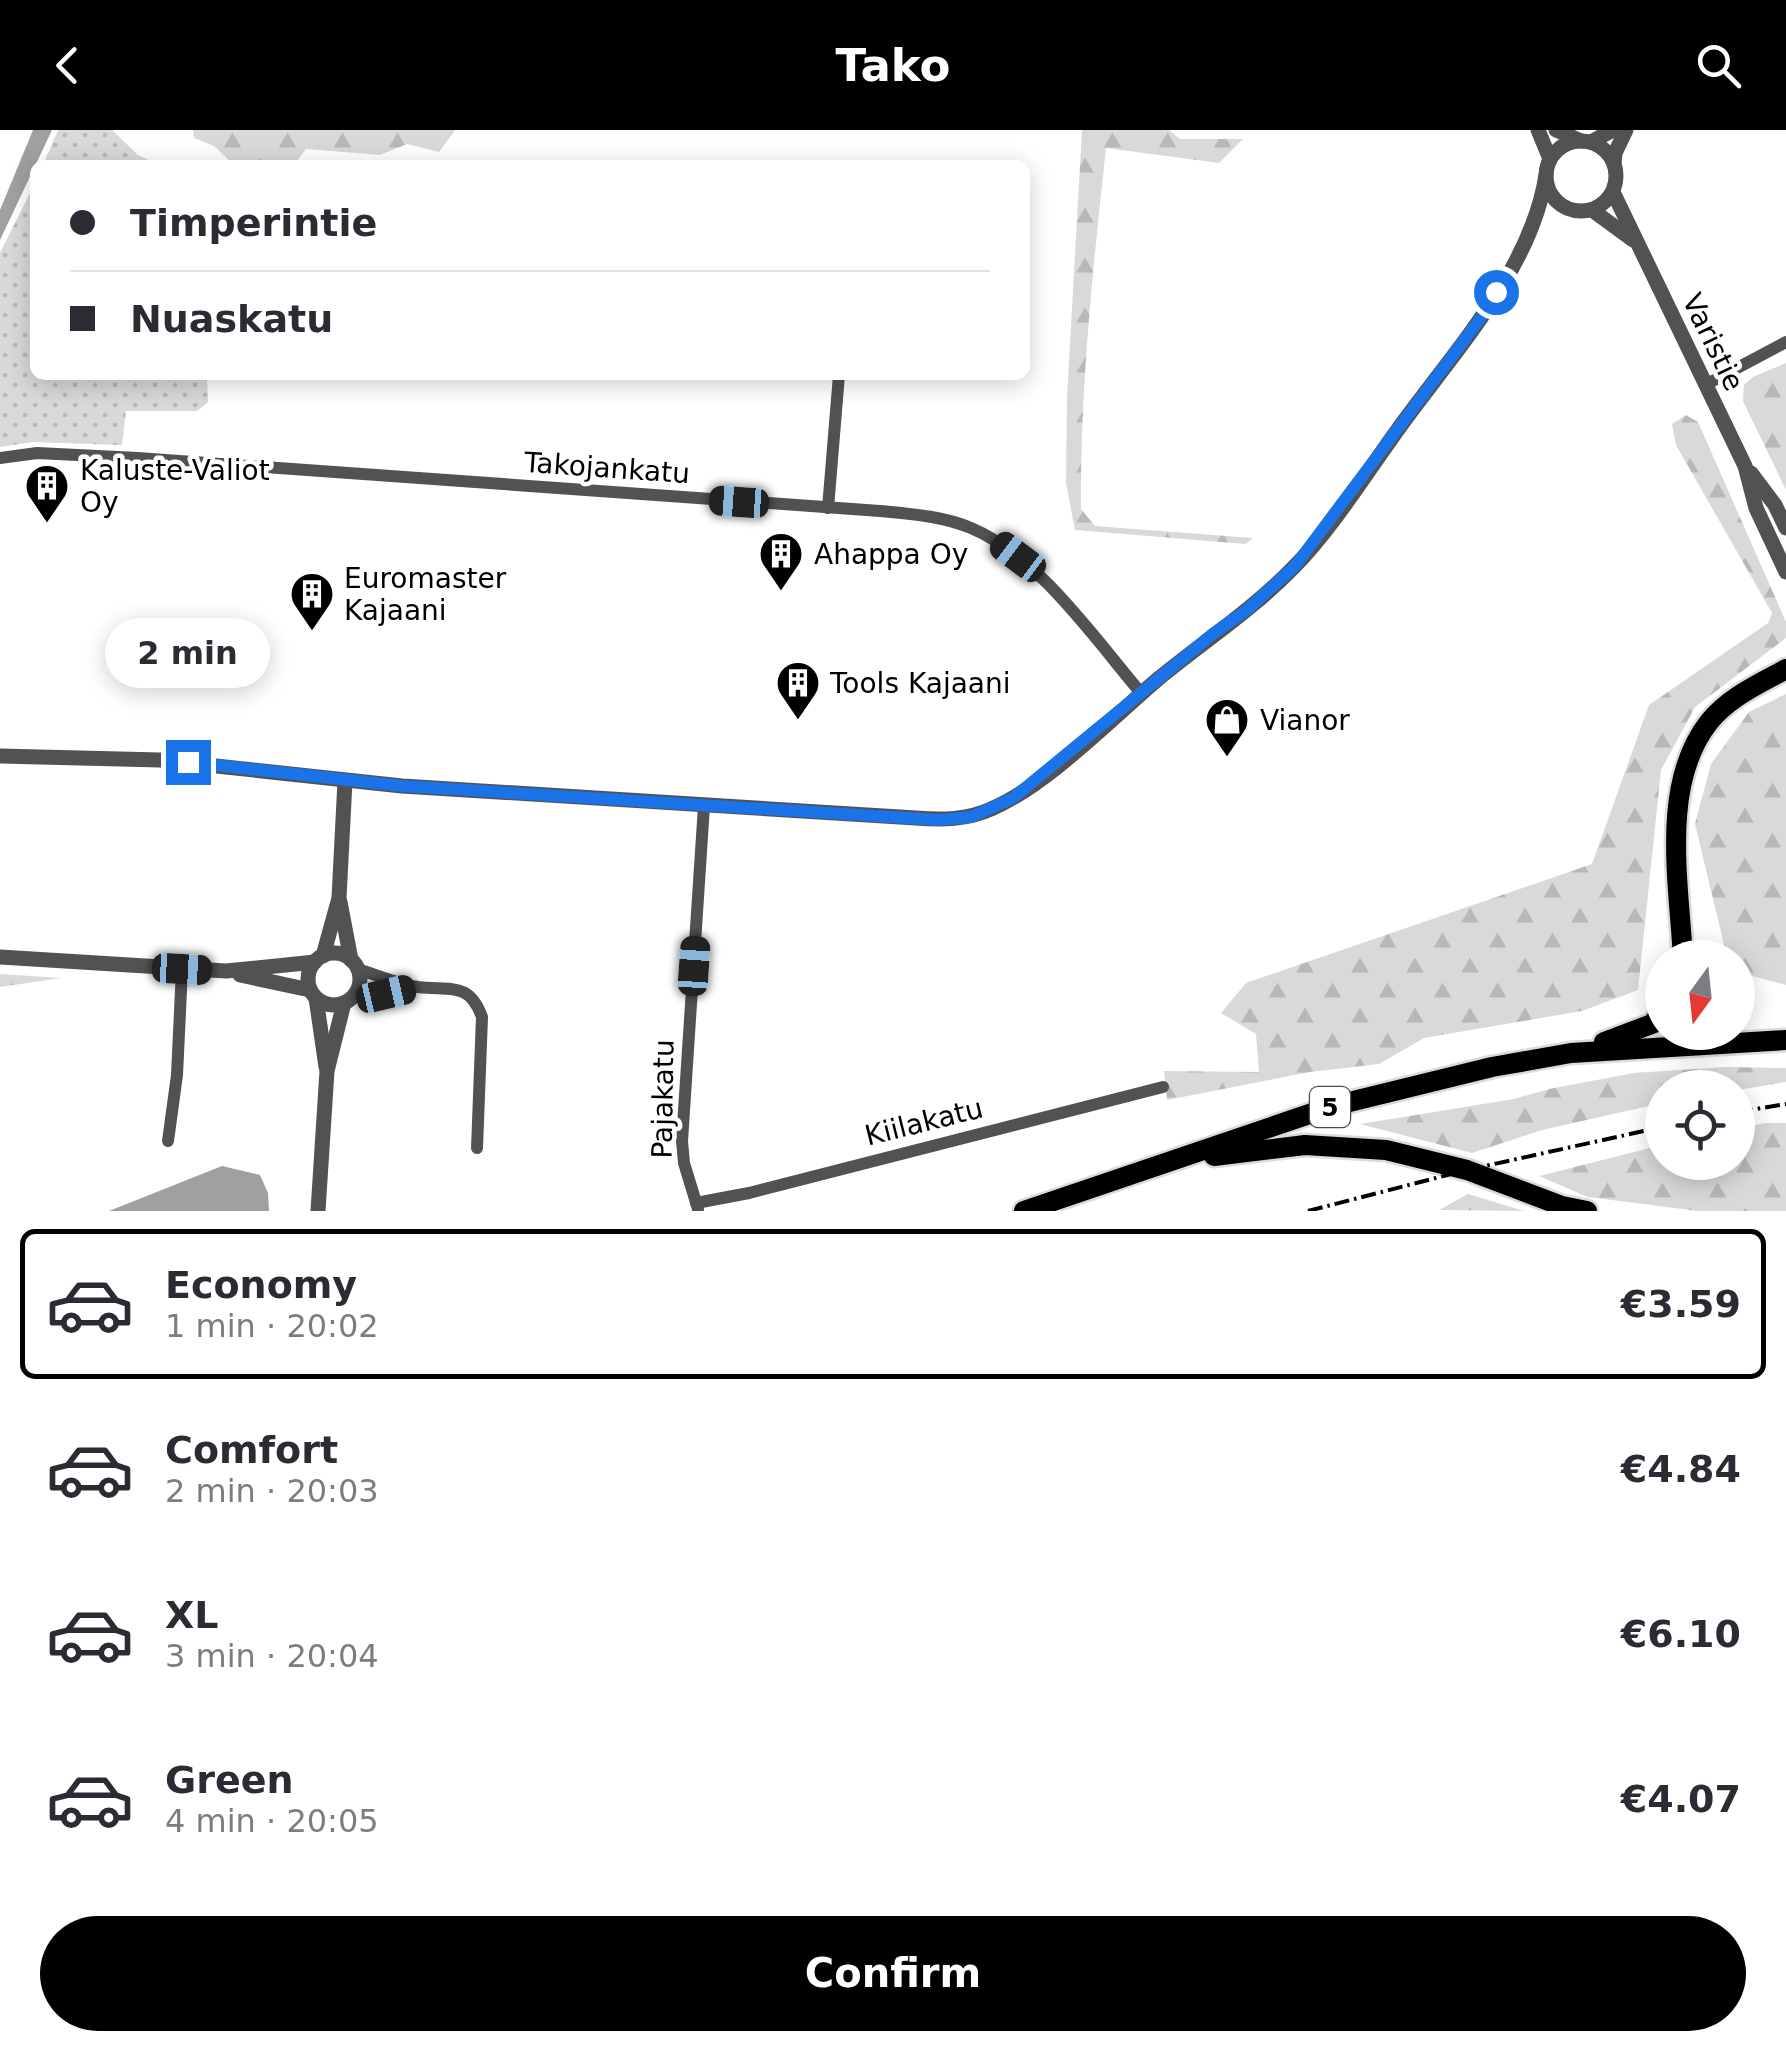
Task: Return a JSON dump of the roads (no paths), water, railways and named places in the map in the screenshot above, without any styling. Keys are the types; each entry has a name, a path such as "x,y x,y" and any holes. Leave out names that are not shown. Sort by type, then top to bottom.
{"highway":[{"path":"1681,940 1678,796 1686,764 1711,719 1744,691 1786,670"},
{"path":"1571,1053 1645,1027"},
{"name":"5","path":"1755,1038 1786,1040"},
{"name":"5","path":"1024,1211 1333,1106 1492,1067 1645,1043"},
{"path":"1173,1161 1304,1145 1386,1150 1466,1170 1562,1206 1587,1211"}],"street":[{"path":"1538,130 1550,158"},
{"path":"1556,130 1600,147 1614,164"},
{"path":"0,756 160,760 346,781 939,820 971,817 1013,798 1247,610 1295,566 1480,319 1540,210 1550,158 1560,148 1614,130"},
{"path":"1592,210 1613,192 1614,153 1626,130"},
{"path":"1546,176 1552,196 1568,209"},
{"name":"Varistie","path":"1613,192 1745,466 1756,508 1786,572"},
{"path":"1526,239 1568,209 1592,210 1635,242"},
{"path":"1707,384 1786,342"},
{"path":"828,508 838,380"},
{"name":"Takojankatu","path":"0,458 37,453 93,456 932,516 970,527 1018,557 1141,693"},
{"name":"Varistie","path":"1745,466 1786,528"},
{"path":"327,1072 308,975 319,959 339,898 346,781"},
{"name":"Pajakatu","path":"698,1207 684,1163 682,1141 704,806"},
{"path":"318,1211 327,1072 348,1000 359,984 339,898"},
{"path":"226,972 338,954 354,965 416,987"},
{"path":"0,956 226,972 313,994 330,1004 416,987 462,990 476,999 482,1017 476,1148"},
{"path":"168,1141 177,1075 182,969"},
{"name":"Kiilakatu","path":"698,1207 1163,1087"}],"railway":[{"path":"1755,1109 1786,1104"},
{"path":"1308,1211 1467,1170 1645,1131"}],"place":[{"name":"Kaluste-Valiot Oy","path":"47,524"},
{"name":"Ahappa Oy","path":"781,592"},
{"name":"Euromaster Kajaani","path":"312,632"},
{"name":"Tools Kajaani","path":"798,721"},
{"name":"Vianor","path":"1227,758"}]}
